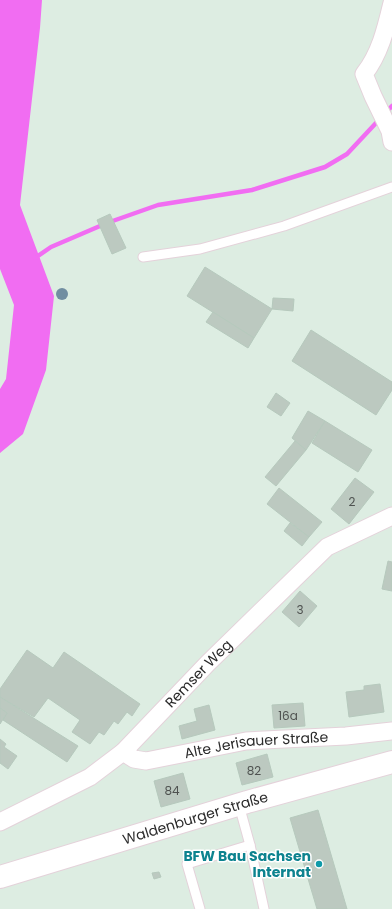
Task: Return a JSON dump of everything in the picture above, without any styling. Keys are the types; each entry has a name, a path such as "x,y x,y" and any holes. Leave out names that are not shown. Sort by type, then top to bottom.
{"street":[{"path":"392,3 383,38 372,65 364,74 390,131 392,142"},
{"name":"Remser Weg","path":"0,822 90,777 123,752 208,663 327,548 392,516"},
{"name":"Alte Jerisauer Straße","path":"123,752 134,759 146,761 246,741 346,736 392,731"},
{"name":"Waldenburger Straße","path":"0,877 239,805 392,762"}],"lane":[{"path":"144,257 200,249 284,226 392,187"},
{"path":"239,805 250,845 264,909"},
{"path":"200,909 187,864 250,845"}],"shaded area":[{"path":"0,0 42,0 20,205 54,296 46,370 23,434 0,453 0,389 6,379 14,305 0,269"}],"building":[{"path":"110,214 126,248 112,254 97,220"},
{"path":"205,267 272,309 254,338 187,296"},
{"path":"273,298 294,299 293,311 272,309"},
{"path":"213,312 254,338 248,348 206,322"},
{"path":"311,330 392,382 392,390 376,415 292,361"},
{"path":"276,393 290,403 281,416 267,407"},
{"path":"308,411 325,421 306,450 292,438"},
{"path":"325,421 372,450 358,472 312,443"},
{"path":"295,441 306,450 276,486 265,477"},
{"path":"355,478 374,492 349,524 331,509"},
{"path":"279,488 322,522 309,537 267,504"},
{"path":"290,523 309,537 302,546 284,531"},
{"path":"388,561 392,562 392,591 382,589"},
{"path":"300,591 317,606 299,627 282,612"},
{"path":"27,650 53,668 64,652 140,704 132,716 127,712 118,724 114,721 104,735 99,732 90,744 72,732 80,720 48,698 34,717 0,697 0,689"},
{"path":"380,684 384,712 349,717 346,692 364,690 364,686"},
{"path":"0,697 78,746 67,762 3,720 7,713 0,708"},
{"path":"303,703 305,726 274,728 272,705"},
{"path":"209,705 215,730 182,739 179,726 197,721 194,709"},
{"path":"0,708 7,713 0,724"},
{"path":"0,739 6,744 4,747 17,756 8,769 0,763"},
{"path":"267,754 273,777 242,785 236,763"},
{"path":"183,773 190,799 161,807 154,781"},
{"name":"BFW Bau Sachsen Internat","path":"318,810 347,909 317,909 290,818"},
{"path":"159,872 161,877 154,879 152,873"}],"waterway":[{"path":"387,111 392,106"},
{"path":"35,258 51,247 107,223 158,205 252,190 325,167 347,154 376,123"}],"place":[{"name":"BFW Bau Sachsen Internat","path":"319,864"}]}
